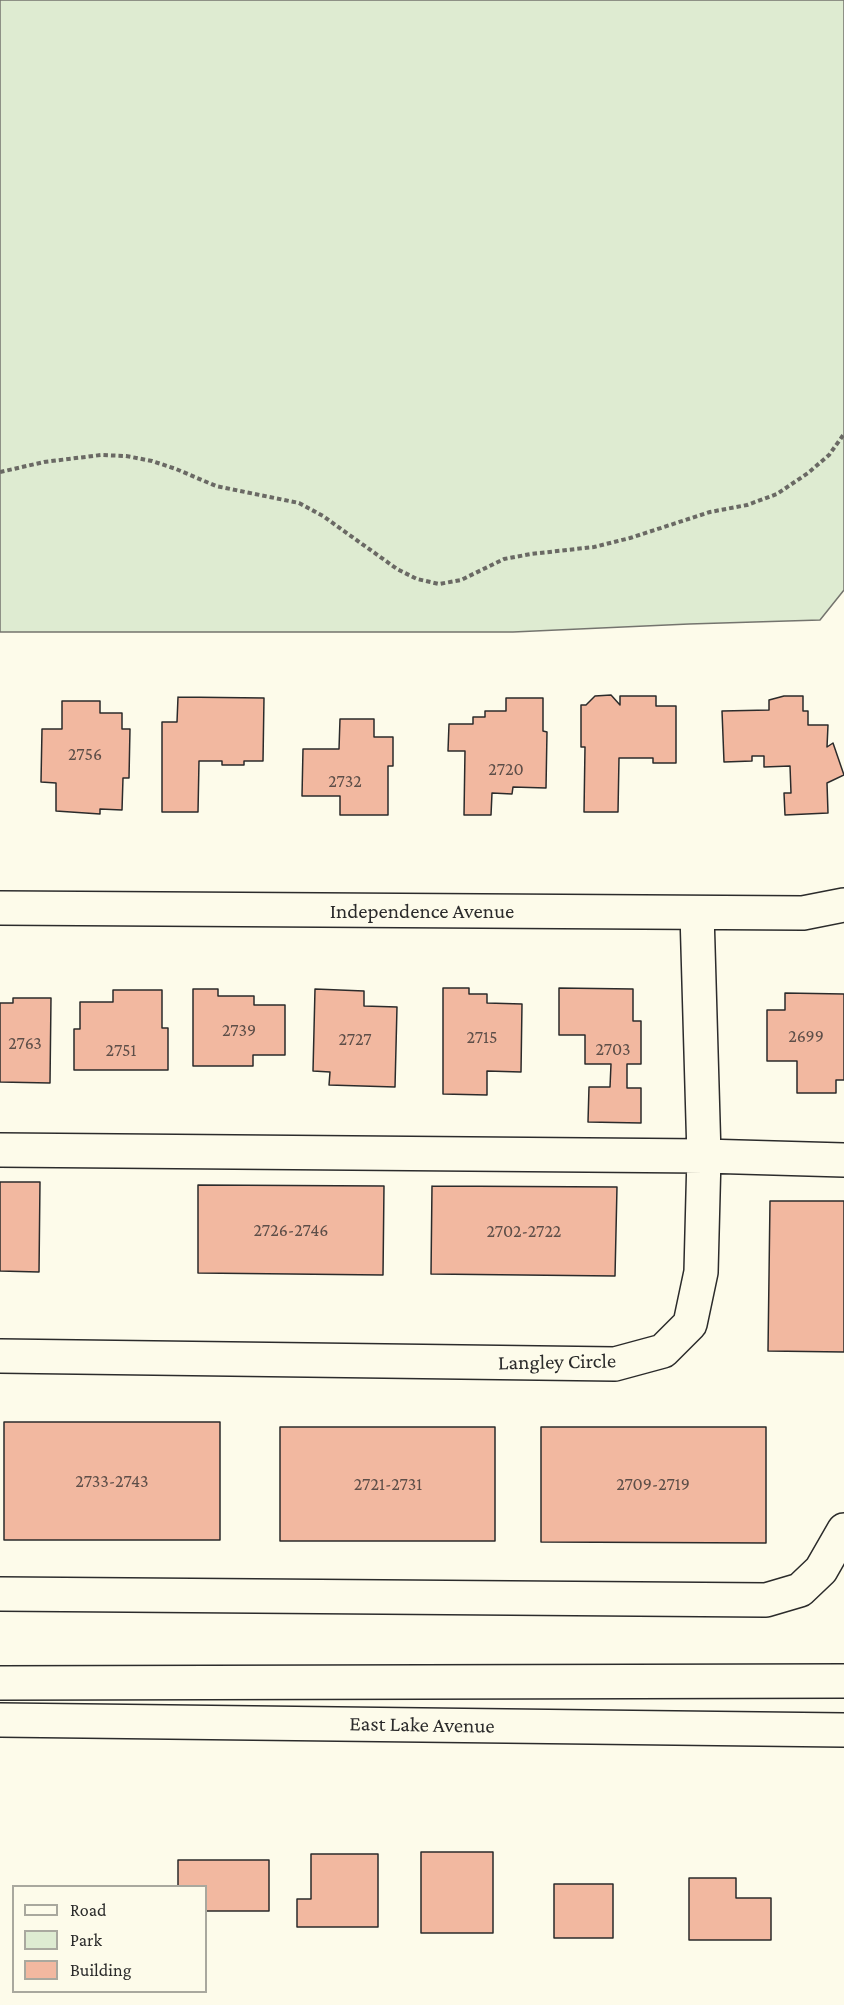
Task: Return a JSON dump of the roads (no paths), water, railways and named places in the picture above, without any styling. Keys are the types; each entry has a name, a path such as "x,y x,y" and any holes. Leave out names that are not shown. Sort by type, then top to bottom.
{"street":[{"name":"Independence Avenue","path":"0,908 803,914 844,905"},
{"name":"Langley Circle","path":"0,1356 615,1364 663,1351 690,1324 701,1272 704,1156 697,914"},
{"path":"0,1150 704,1156 844,1160"},
{"path":"0,1594 766,1600 800,1590 821,1570 844,1530"},
{"name":"East Lake Avenue","path":"0,1683 844,1681"},
{"name":"East Lake Avenue","path":"0,1720 844,1730"}]}
